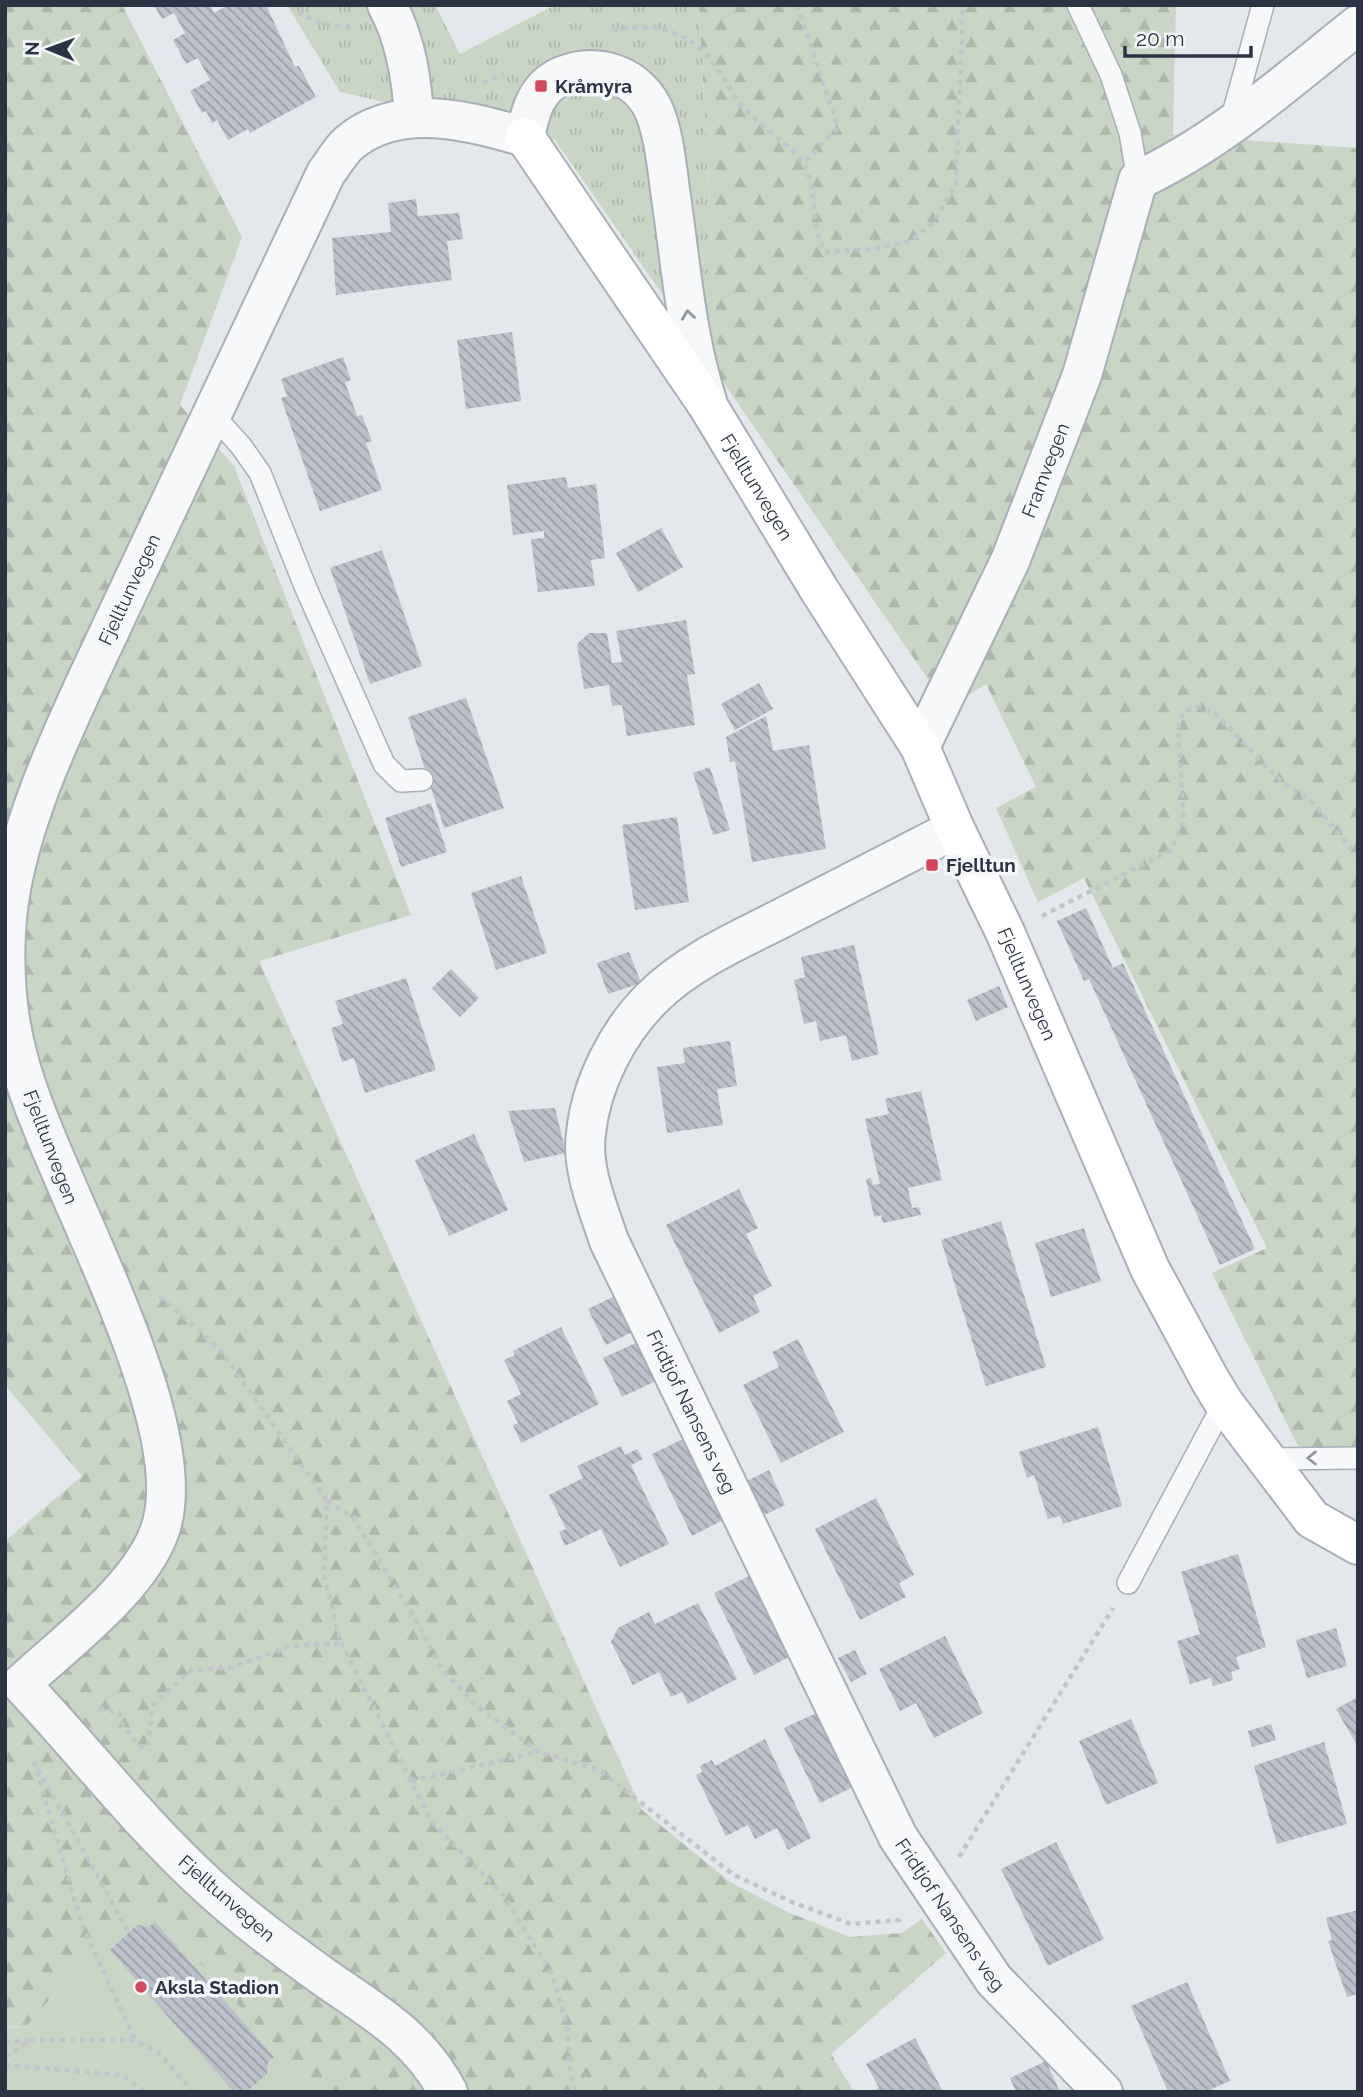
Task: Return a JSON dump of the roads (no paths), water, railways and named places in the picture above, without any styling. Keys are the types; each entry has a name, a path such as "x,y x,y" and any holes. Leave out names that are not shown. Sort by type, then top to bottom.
{"street":[{"path":"375,16 399,28 413,95 414,118"},
{"path":"1138,180 1177,162 1229,127 1358,25"},
{"name":"Fjelltunvegen","path":"525,137 532,104 549,85 562,76 592,69 611,72 625,78 654,112 664,150 696,365 708,406"},
{"name":"Fjelltunvegen","path":"447,2092 433,2064 406,2035 298,1958 206,1884 13,1688 137,1573 160,1531 168,1491 164,1447 147,1388 56,1165 18,1057 8,1005 6,930 18,866 59,740 326,173 346,145 369,129 414,118 460,118 525,137 708,406 820,591 920,747 955,829 1005,932 1150,1269 1224,1404 1312,1519 1358,1545"},
{"name":"Framvegen","path":"920,747 1010,561 1082,375 1138,180"},
{"name":"Fridtjof Nansens veg","path":"955,829 681,973 652,998 609,1056 594,1091 585,1135 588,1176 609,1241 898,1837 943,1875 994,1980 1103,2092"}],"lane":[{"name":"Framvegen","path":"1078,5 1111,75 1130,133 1138,180"},
{"path":"1229,127 1263,5"},
{"path":"212,414 241,446 260,473 305,586 384,764 401,782 422,780"},
{"path":"1128,1583 1224,1404"},
{"path":"1266,1459 1358,1458"}],"place":[{"name":"Kråmyra","path":"541,86"},
{"name":"Fjelltun","path":"932,865"},
{"name":"Aksla Stadion","path":"141,1987"}]}
